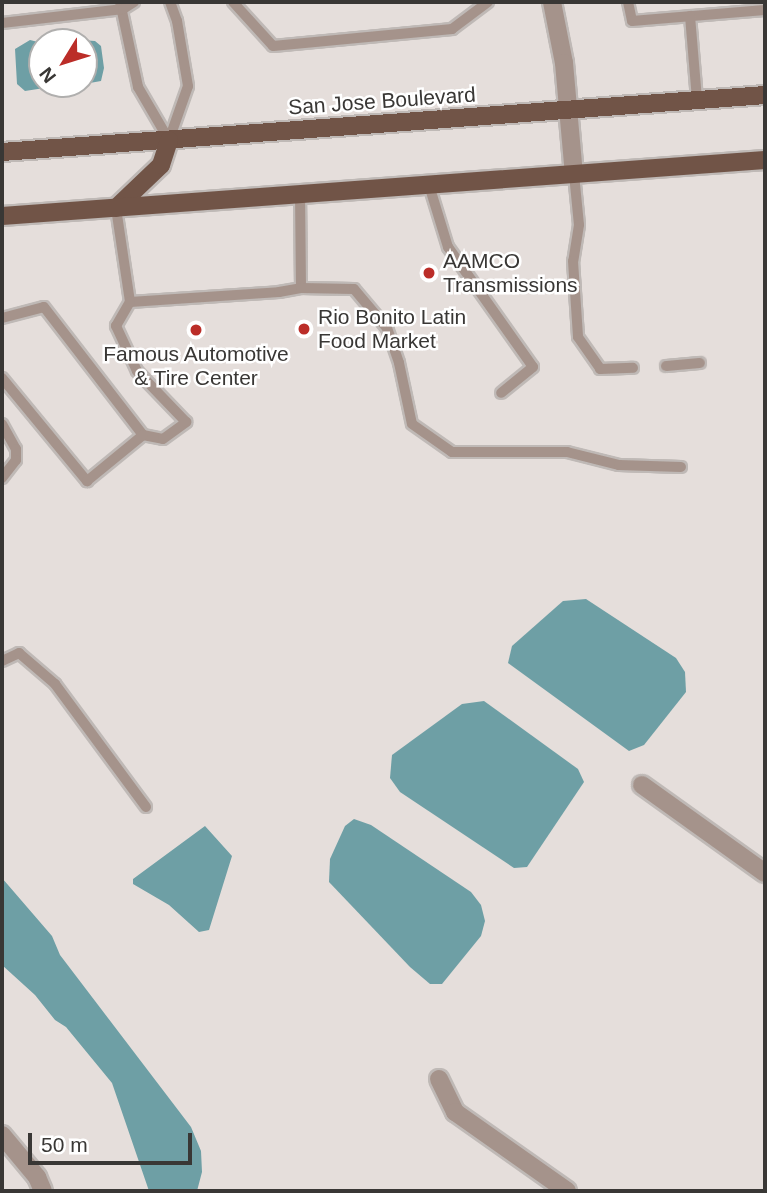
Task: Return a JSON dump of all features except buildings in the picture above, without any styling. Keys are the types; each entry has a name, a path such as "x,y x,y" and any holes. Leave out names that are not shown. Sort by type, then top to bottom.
{"main road":[{"name":"San Jose Boulevard","path":"2,152 765,95"},
{"path":"116,208 162,164 169,140"},
{"path":"2,216 765,160"}],"street":[{"path":"552,2 564,63 574,174"},
{"path":"642,785 765,873"},
{"path":"439,1079 455,1112 567,1191"},
{"path":"2,1135 37,1177 43,1191"}],"lane":[{"path":"2,23 134,2"},
{"path":"169,140 188,86 177,21 170,2"},
{"path":"233,2 273,46 452,29 488,2"},
{"path":"628,2 632,21 765,10"},
{"path":"122,6 138,88 169,140"},
{"path":"691,16 697,100"},
{"path":"574,174 579,225 573,261 578,337 600,369 633,368"},
{"path":"429,185 452,254 533,367 501,393"},
{"path":"300,194 301,288"},
{"path":"2,318 44,307 143,435 163,439 186,422 137,370 116,326 130,302 116,208"},
{"path":"130,302 279,292 301,288 354,289 387,328 399,363 412,424 452,452 567,452 619,464 681,467"},
{"path":"666,366 700,363"},
{"path":"2,378 87,481 143,435"},
{"path":"2,424 16,449 16,460 2,478"},
{"path":"2,662 19,653 55,684 146,807"}],"water":[{"path":"28,41 28,91 17,84 15,49"},
{"path":"98,44 101,46 104,68 101,81 98,82"},
{"path":"586,599 676,658 685,672 686,692 644,745 629,751 508,663 512,646 563,601"},
{"path":"484,701 578,769 584,782 527,867 514,868 400,792 390,778 392,755 462,704"},
{"path":"354,819 371,825 471,892 481,905 485,921 481,936 442,984 430,984 410,967 329,882 330,859 345,826"},
{"path":"205,826 232,856 209,930 199,932 169,905 133,884 133,879"},
{"path":"2,878 52,936 60,955 191,1127 201,1151 202,1172 197,1191 149,1191 112,1083 66,1027 55,1020 35,995 2,965"}],"place":[{"name":"AAMCO Transmissions","path":"429,273"},
{"name":"Rio Bonito Latin Food Market","path":"304,329"},
{"name":"Famous Automotive & Tire Center","path":"196,330"}]}
